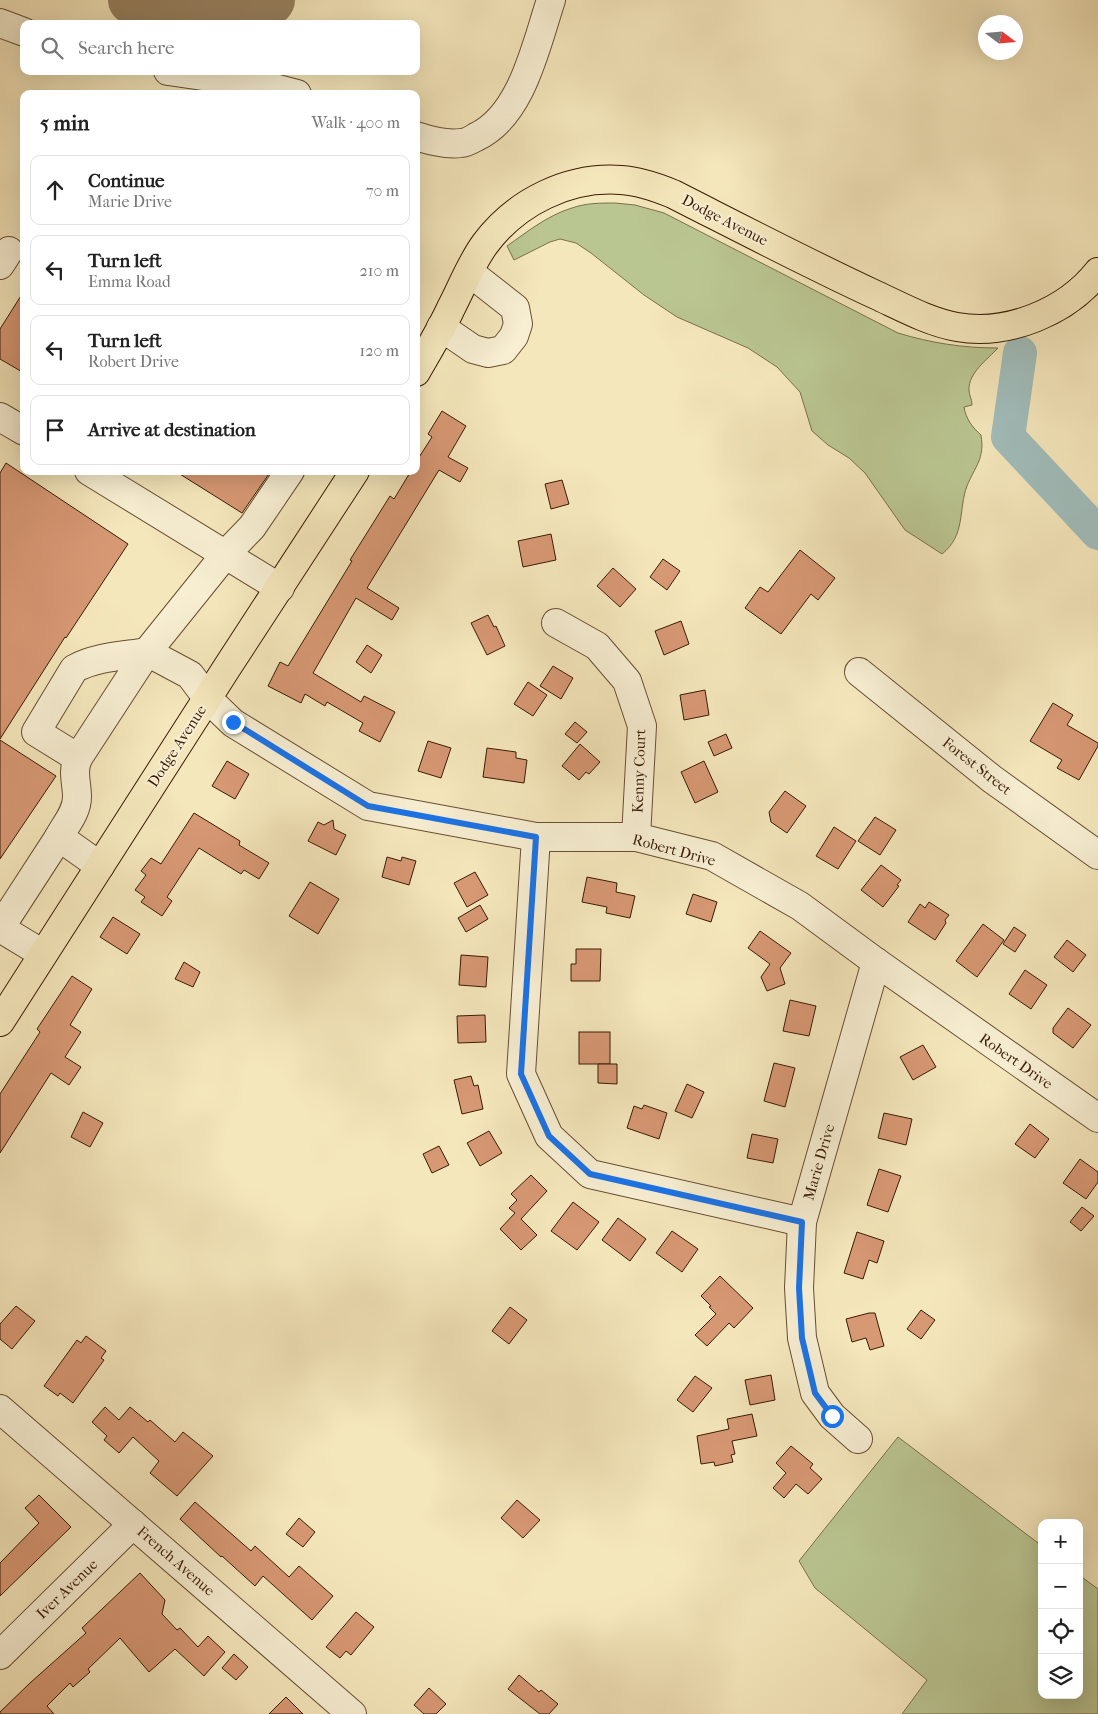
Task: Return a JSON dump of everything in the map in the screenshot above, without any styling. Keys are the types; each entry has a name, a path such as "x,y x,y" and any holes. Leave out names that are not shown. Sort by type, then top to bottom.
{"main road":[{"name":"Dodge Avenue","path":"420,365 485,244 498,229 514,214 544,195 584,182 622,180 656,187 860,287 930,319 958,328 994,329 1022,323 1062,305 1087,286 1098,272"},
{"name":"Dodge Avenue","path":"0,1022 280,588 346,475"}],"street":[{"path":"420,137 445,144 463,143 488,132 501,119 513,103 521,87 551,0"},
{"path":"0,23 20,30"},
{"path":"196,75 259,84 282,90"},
{"path":"441,327 474,350 488,353 503,350 514,336 518,324 515,308 469,272"},
{"path":"0,416 20,428"},
{"path":"95,475 280,588"},
{"path":"43,954 0,928 75,810 77,798 74,768 78,758 147,652 225,555 252,527 287,475"},
{"name":"Kenny Court","path":"556,623 597,646 627,682 642,726 636,837"},
{"path":"78,758 36,732 74,669 98,660 147,652"},
{"name":"Robert Drive","path":"147,652 190,675 208,699 233,722 368,806 536,837 636,837 712,856 800,906 876,962 1098,1118"},
{"name":"Forest Street","path":"859,672 992,779 1098,855"},
{"path":"59,837 100,866"},
{"path":"536,837 521,1074 549,1136 590,1174 802,1222"},
{"name":"Marie Drive","path":"858,1439 832,1416 815,1393 802,1338 799,1288 802,1222 876,962"},
{"name":"French Avenue","path":"0,1409 351,1714"},
{"name":"Iver Avenue","path":"0,1655 133,1524"}],"green space":[{"path":"615,203 635,205 664,213 898,333 947,344 998,348 975,372 969,392 972,405 964,407 970,422 981,435 982,450 979,462 964,495 958,530 950,547 942,554 905,530 865,473 849,458 828,445 812,431 800,392 777,367 748,348 677,317 644,295 576,243 560,239 514,260 507,246 538,224 563,211 588,204"},
{"path":"898,1437 1038,1543 1038,1699 1083,1699 1083,1578 1098,1589 1098,1714 902,1714 927,1680 815,1588 799,1561"}],"building":[{"path":"20,297 20,371 0,359 0,329"},
{"path":"442,411 466,426 448,457 468,468 460,482 439,470 367,588 399,608 392,620 356,598 313,673 361,702 364,696 395,712 380,742 359,731 363,723 327,702 325,706 305,694 301,703 268,686 280,662 288,666 390,496 394,499 409,475 420,475 420,456 432,437 428,434"},
{"path":"6,463 20,472 20,475 24,475 128,544 65,637 0,739 0,473"},
{"path":"181,475 268,475 242,513"},
{"path":"562,480 569,504 551,509 545,484"},
{"path":"551,534 556,560 523,567 518,541"},
{"path":"800,550 835,578 818,600 811,594 781,634 745,608 760,587 768,592"},
{"path":"663,559 680,571 667,590 650,577"},
{"path":"613,568 636,589 620,607 597,586"},
{"path":"488,615 494,627 496,626 505,646 487,655 471,623"},
{"path":"681,621 689,644 664,655 655,631"},
{"path":"367,645 382,655 371,673 356,662"},
{"path":"553,666 573,678 561,699 540,686"},
{"path":"528,682 547,695 533,716 514,704"},
{"path":"705,690 709,715 684,720 680,695"},
{"path":"1053,703 1073,715 1067,725 1098,743 1079,780 1057,768 1062,760 1030,741"},
{"path":"575,722 587,732 577,743 565,734"},
{"path":"726,734 732,748 714,756 708,742"},
{"path":"0,740 56,776 0,859"},
{"path":"428,741 451,748 441,778 418,771"},
{"path":"580,744 600,762 589,774 586,772 579,780 562,766"},
{"path":"487,748 516,752 516,758 527,760 524,783 483,777"},
{"path":"227,761 249,774 235,799 212,786"},
{"path":"704,761 718,792 695,803 681,772"},
{"path":"785,791 806,806 787,833 771,822 769,812"},
{"path":"194,813 240,841 239,845 269,863 259,879 244,870 241,874 199,848 167,897 172,901 162,916 141,902 145,897 135,890 146,875 141,871 151,858 161,864"},
{"path":"875,817 896,830 880,855 858,841"},
{"path":"333,820 334,829 346,835 336,855 308,841 318,822 324,825"},
{"path":"834,827 856,841 838,869 816,856"},
{"path":"387,857 401,861 402,857 416,861 409,885 382,877"},
{"path":"881,865 901,880 897,885 899,886 883,907 861,890"},
{"path":"475,872 488,895 467,907 454,883"},
{"path":"587,877 617,883 616,892 635,896 630,918 606,913 607,907 582,902"},
{"path":"310,882 339,899 318,934 289,916"},
{"path":"693,894 717,902 711,922 686,914"},
{"path":"929,902 949,915 935,940 908,922 920,904 925,908"},
{"path":"480,905 488,919 466,932 458,918"},
{"path":"113,917 140,934 127,954 100,937"},
{"path":"983,924 1004,940 977,977 956,961"},
{"path":"1014,927 1026,935 1015,952 1003,944"},
{"path":"760,931 791,953 780,968 785,984 767,991 761,977 770,964 748,948"},
{"path":"1067,940 1086,955 1073,972 1054,957"},
{"path":"576,949 601,949 600,981 571,981 571,964 576,964"},
{"path":"461,955 488,957 486,987 459,985"},
{"path":"184,962 200,972 193,987 175,979"},
{"path":"1025,970 1047,985 1031,1009 1009,994"},
{"path":"72,976 92,989 70,1025 81,1032 65,1057 81,1067 69,1085 51,1073 0,1153 0,1094 40,1032 37,1029"},
{"path":"790,1000 816,1006 809,1036 783,1031"},
{"path":"1068,1008 1091,1025 1073,1048 1053,1033 1053,1028"},
{"path":"485,1015 486,1042 458,1043 457,1016"},
{"path":"579,1032 610,1032 610,1064 579,1064"},
{"path":"923,1045 936,1067 913,1080 900,1057"},
{"path":"774,1063 795,1068 785,1107 764,1101"},
{"path":"598,1064 617,1064 617,1084 598,1083"},
{"path":"471,1076 474,1086 478,1085 483,1109 462,1114 454,1080"},
{"path":"687,1084 704,1092 692,1118 675,1111"},
{"path":"644,1105 667,1113 659,1139 627,1128 634,1106 642,1109"},
{"path":"83,1112 103,1123 90,1147 71,1137"},
{"path":"884,1113 912,1119 906,1145 878,1138"},
{"path":"1030,1124 1049,1139 1035,1158 1015,1144"},
{"path":"489,1131 502,1153 480,1166 467,1143"},
{"path":"752,1134 778,1139 773,1163 747,1158"},
{"path":"439,1146 449,1165 432,1173 423,1154"},
{"path":"1080,1159 1098,1172 1098,1182 1086,1199 1063,1183"},
{"path":"879,1169 901,1176 888,1212 867,1205"},
{"path":"531,1175 547,1191 521,1219 537,1235 521,1250 500,1229 515,1213 509,1208 517,1200 511,1194"},
{"path":"573,1202 599,1222 577,1250 551,1231"},
{"path":"1082,1207 1094,1216 1081,1231 1070,1222"},
{"path":"618,1218 646,1239 630,1261 602,1240"},
{"path":"672,1231 698,1249 682,1272 656,1253"},
{"path":"857,1232 884,1241 877,1263 869,1260 863,1279 844,1273"},
{"path":"720,1276 753,1308 734,1328 729,1323 707,1346 695,1335 716,1314 701,1296"},
{"path":"16,1306 35,1321 12,1349 0,1339 0,1324"},
{"path":"510,1307 527,1320 509,1344 492,1331"},
{"path":"921,1310 935,1320 921,1339 907,1329"},
{"path":"875,1313 884,1346 870,1350 866,1338 852,1342 846,1319"},
{"path":"86,1336 106,1351 101,1358 104,1360 73,1403 60,1393 58,1396 44,1386 77,1340 81,1343"},
{"path":"771,1375 775,1400 750,1405 745,1380"},
{"path":"695,1376 712,1388 693,1412 677,1400"},
{"path":"105,1407 119,1420 130,1407 148,1422 150,1420 175,1442 183,1432 213,1456 177,1496 150,1473 159,1461 133,1437 119,1453 104,1440 107,1436 92,1422"},
{"path":"752,1414 757,1436 732,1441 735,1454 731,1455 733,1462 715,1466 714,1462 701,1464 697,1436 729,1429 727,1419"},
{"path":"791,1446 813,1464 810,1468 822,1479 808,1494 796,1484 784,1498 773,1488 786,1473 776,1463"},
{"path":"39,1495 71,1527 0,1596 0,1563 39,1523 25,1508"},
{"path":"517,1500 540,1520 523,1538 501,1518"},
{"path":"195,1502 251,1551 255,1546 289,1577 299,1566 333,1596 312,1620 263,1576 255,1586 180,1519"},
{"path":"299,1518 315,1532 303,1547 286,1534"},
{"path":"140,1573 165,1600 162,1614 177,1630 180,1628 198,1647 208,1636 225,1652 204,1676 175,1649 149,1672 120,1638 88,1669 90,1672 73,1687 70,1683 47,1706 54,1714 0,1714 30,1683 86,1633 82,1628"},
{"path":"356,1612 374,1627 351,1655 346,1651 340,1658 326,1647"},
{"path":"234,1654 248,1667 236,1680 222,1668"},
{"path":"519,1675 539,1692 541,1690 558,1704 549,1714 540,1714 508,1689"},
{"path":"429,1688 446,1704 436,1714 424,1714 414,1705"},
{"path":"286,1697 303,1714 269,1714"}],"waterway":[{"path":"1020,353 1008,437 1098,533"}],"taxiway":[{"path":"133,0 192,20"},
{"path":"237,20 258,12 270,0"}],"route":[{"path":"233,722 368,806 536,837 521,1074 549,1136 590,1174 802,1222 799,1288 802,1338 815,1393 832,1416"}]}
